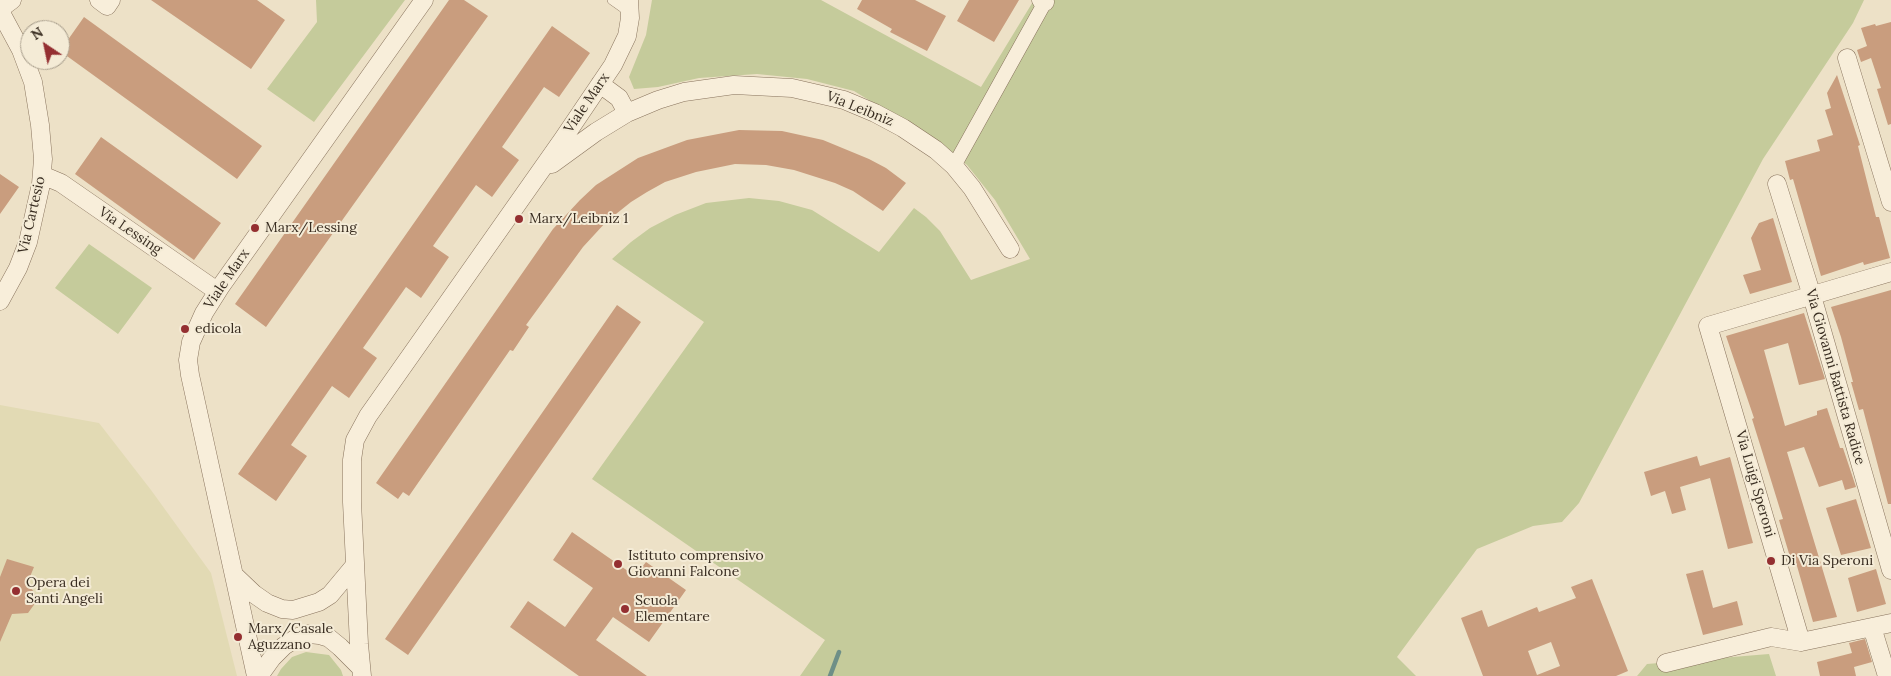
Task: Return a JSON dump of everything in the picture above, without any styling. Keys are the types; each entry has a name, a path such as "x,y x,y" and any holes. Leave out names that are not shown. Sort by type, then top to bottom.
{"street":[{"path":"0,10 12,0"},
{"path":"98,0 107,6 111,0"},
{"name":"Viale Marx","path":"258,676 190,375 188,360 191,342 217,291 424,0"},
{"path":"954,166 1043,1"},
{"name":"Viale Marx","path":"363,673 355,565 352,460 353,447 358,433 613,65 628,30 629,6"},
{"name":"Via Cartesio","path":"0,10 21,50 33,82 40,125 42,175 28,242 18,268 0,301"},
{"path":"1847,58 1891,202"},
{"path":"600,84 618,98 627,113"},
{"name":"Via Leibniz","path":"539,173 596,132 627,113 668,97 707,88 742,85 792,88 836,98 875,113 920,139 954,166 972,188 1010,249"},
{"name":"Via Lessing","path":"42,175 61,183 217,291"},
{"name":"Via Giovanni Battista Radice","path":"1777,184 1812,296 1891,570"},
{"path":"1812,296 1891,272"},
{"name":"Via Luigi Speroni","path":"1801,642 1708,326 1812,296"},
{"path":"234,575 254,594 267,603 282,609 293,610 319,602 330,595 355,565"},
{"path":"1666,663 1771,637 1801,642 1891,623"},
{"path":"1872,628 1887,676"},
{"name":"Viale Marx","path":"258,676 284,646 298,637 309,634 329,638 340,647 363,673"}],"lane":[{"path":"612,0 629,6"}],"shaded area":[{"path":"0,405 99,423 151,490 211,573 237,676 0,676"}],"green space":[{"path":"316,0 405,0 314,122 267,89 317,22"},
{"path":"652,0 821,0 981,87 1034,0 1864,0 1853,23 1763,159 1579,503 1562,522 1533,526 1477,549 1397,657 1416,676 800,676 825,640 592,479 704,322 612,259 650,228 675,215 706,203 749,198 779,201 812,210 879,252 914,208 940,231 971,280 1030,259 995,200 967,165 945,147 854,91 807,79 757,74 699,78 658,87 634,89 629,77 646,35"},
{"path":"89,244 152,288 118,334 55,288"},
{"path":"306,652 329,655 341,670 343,676 277,676 292,657"},
{"path":"1769,654 1776,676 1637,676 1647,664"}],"building":[{"path":"151,0 257,0 285,20 251,69"},
{"path":"449,0 464,0 488,16 266,327 235,304"},
{"path":"862,0 915,0 946,16 927,51 890,32 892,29 857,9"},
{"path":"969,0 1019,0 994,42 957,21"},
{"path":"84,17 262,146 237,179 70,58 70,37"},
{"path":"1891,22 1891,124 1888,125 1877,89 1881,88 1871,58 1861,62 1857,50 1867,46 1861,28"},
{"path":"552,26 590,53 559,97 544,87 502,147 519,160 492,197 476,185 433,246 449,257 421,298 406,287 363,348 377,358 349,398 332,386 291,445 307,456 276,501 238,474"},
{"path":"1837,75 1860,145 1858,146 1876,217 1879,217 1890,258 1864,265 1863,262 1821,276 1793,179 1790,180 1785,161 1820,151 1817,140 1833,135 1825,110 1831,108 1827,93"},
{"path":"739,130 782,131 823,140 869,159 886,168 906,183 883,211 853,191 835,183 794,170 766,165 735,164 696,172 665,182 647,192 606,222 583,247 526,325 529,327 513,351 510,350 409,496 403,492 398,499 376,483 553,229 580,200 596,185 638,158 687,140"},
{"path":"101,137 221,223 194,260 75,174"},
{"path":"0,174 19,187 0,214"},
{"path":"1773,218 1792,282 1750,294 1743,275 1761,270 1751,238 1759,223"},
{"path":"1891,290 1891,504 1888,504 1863,409 1859,410 1841,337 1831,307"},
{"path":"617,305 641,322 408,655 385,639"},
{"path":"1804,313 1825,379 1799,385 1788,343 1764,350 1785,426 1817,415 1817,411 1827,408 1840,448 1843,448 1856,487 1845,490 1842,480 1819,487 1804,447 1787,452 1837,617 1813,622 1797,566 1793,567 1779,520 1783,519 1752,419 1754,418 1726,336"},
{"path":"1697,456 1700,466 1730,457 1753,543 1728,549 1710,478 1680,487 1686,510 1672,514 1665,491 1651,496 1644,472"},
{"path":"1856,499 1871,548 1841,555 1826,508"},
{"name":"Scuola Elementare","path":"572,532 635,576 646,562 686,590 649,642 613,617 596,640 647,676 579,676 510,627 528,601 565,627 593,588 553,560"},
{"name":"Opera dei Santi Angeli","path":"7,559 34,567 27,584 35,593 36,602 28,613 12,614 0,642 0,577"},
{"path":"1876,569 1886,604 1857,612 1848,578"},
{"path":"1703,570 1713,608 1737,601 1743,625 1703,635 1686,574"},
{"path":"1592,579 1628,671 1616,676 1483,676 1461,618 1482,610 1488,627 1537,607 1539,612 1576,598 1571,587","holes":["1551,642 1560,666 1537,675 1528,651"]},
{"path":"1865,639 1872,662 1854,667 1856,676 1820,676 1817,662 1852,653 1849,643"}],"waterway":[{"path":"830,676 839,652"}],"place":[{"name":"Marx/Leibniz 1","path":"519,219"},
{"name":"Marx/Lessing","path":"255,228"},
{"name":"edicola","path":"185,329"},
{"name":"Di Via Speroni","path":"1771,561"},
{"name":"Istituto comprensivo Giovanni Falcone","path":"618,564"},
{"name":"Opera dei Santi Angeli","path":"16,591"},
{"name":"Scuola Elementare","path":"625,609"},
{"name":"Marx/Casale Aguzzano","path":"238,637"}]}
